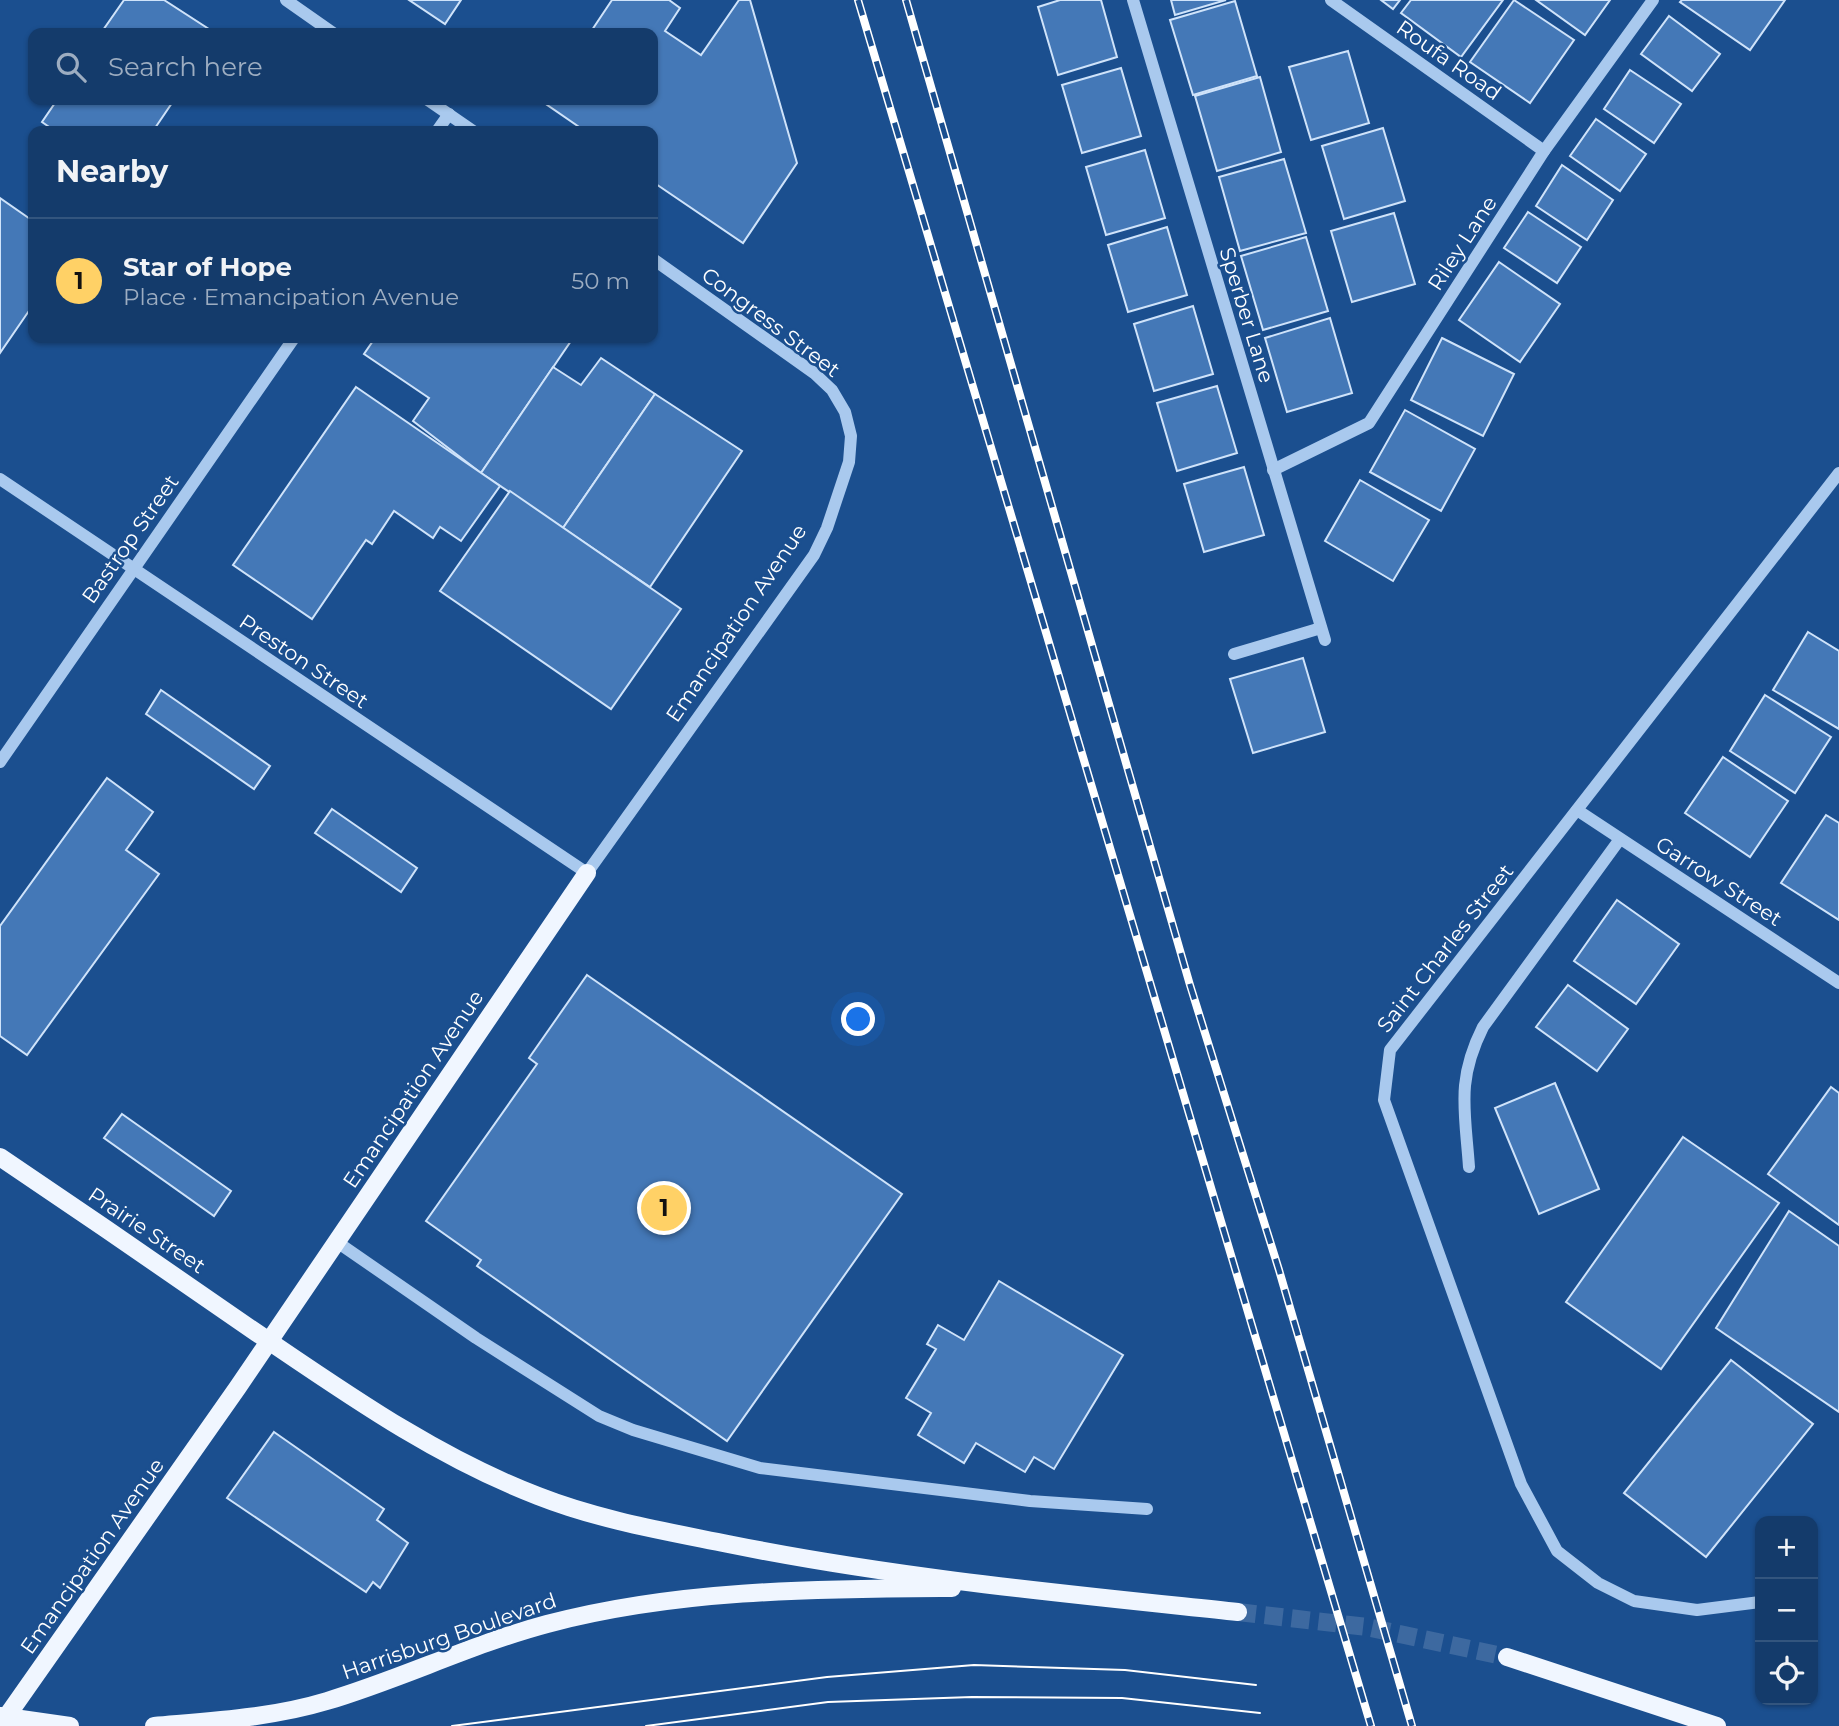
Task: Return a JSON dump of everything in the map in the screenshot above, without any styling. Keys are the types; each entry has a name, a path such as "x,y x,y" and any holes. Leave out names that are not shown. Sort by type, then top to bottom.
{"main road":[{"name":"Emancipation Avenue","path":"2,1720 337,1242 587,873"},
{"name":"Prairie Street","path":"0,1157 269,1340"},
{"name":"Harrisburg Boulevard","path":"269,1340 385,1418 455,1459 538,1497 612,1521 793,1557 1012,1588 1238,1612"},
{"name":"Harrisburg Boulevard","path":"154,1726 244,1718 325,1702 545,1624 653,1601 814,1589 1012,1588"},
{"path":"1507,1657 1717,1726"},
{"path":"2,1720 70,1726"}],"street":[{"path":"286,0 326,28"},
{"name":"Sperber Lane","path":"1133,0 1323,634 1234,654"},
{"name":"Roufa Road","path":"1332,0 1544,151"},
{"name":"Riley Lane","path":"1273,470 1369,423 1544,151 1653,0"},
{"path":"436,105 466,126"},
{"path":"441,126 449,114"},
{"name":"Congress Street","path":"658,262 814,373 832,390 845,412 851,436 847,470"},
{"name":"Bastrop Street","path":"0,762 291,343"},
{"name":"Emancipation Avenue","path":"587,873 814,555 847,470"},
{"name":"Saint Charles Street","path":"1755,1603 1697,1610 1634,1601 1598,1583 1557,1551 1521,1485 1384,1100 1390,1050 1839,472"},
{"name":"Preston Street","path":"0,479 587,873"},
{"name":"Garrow Street","path":"1577,810 1839,983"},
{"path":"1469,1167 1464,1082 1469,1056 1483,1027 1620,839"},
{"path":"337,1242 476,1338 588,1409 633,1430 760,1468 1030,1501 1147,1509"}],"building":[{"path":"124,0 164,0 207,28 104,28"},
{"path":"409,0 461,0 445,24"},
{"path":"612,0 669,0 680,8 665,31 701,55 739,0 750,0 797,163 743,243 658,185 658,126 578,126 547,105 658,105 658,28 593,28"},
{"path":"1060,0 1101,0 1117,57 1058,75 1038,7"},
{"path":"1171,0 1226,0 1175,15"},
{"path":"1381,0 1400,0 1393,9"},
{"path":"1411,0 1503,0 1461,57 1401,13"},
{"path":"1514,0 1574,40 1530,103 1470,62"},
{"path":"1536,0 1610,0 1585,35"},
{"path":"1785,0 1750,50 1680,2"},
{"path":"1235,1 1257,76 1193,95 1170,20"},
{"path":"1669,16 1720,54 1692,91 1641,54"},
{"path":"1348,51 1369,123 1311,140 1289,67"},
{"path":"1121,68 1141,136 1082,153 1062,85"},
{"path":"1630,70 1681,104 1654,143 1604,109"},
{"path":"1260,77 1281,152 1217,171 1195,96"},
{"path":"54,105 171,105 156,126 48,126 42,122"},
{"path":"1596,119 1646,154 1620,191 1570,156"},
{"path":"1383,128 1405,201 1344,219 1322,146"},
{"path":"1145,150 1165,218 1106,235 1086,167"},
{"path":"1284,159 1306,233 1240,251 1219,177"},
{"path":"1562,165 1613,200 1587,240 1536,206"},
{"path":"0,198 28,218 28,312 0,353"},
{"path":"1528,212 1581,247 1557,283 1504,248"},
{"path":"1394,213 1415,284 1352,302 1331,231"},
{"path":"1167,227 1187,295 1128,312 1108,245"},
{"path":"1306,237 1328,311 1263,330 1241,256"},
{"path":"1499,262 1560,304 1520,362 1459,320"},
{"path":"1193,306 1213,374 1154,391 1134,324"},
{"path":"1330,318 1352,393 1287,412 1265,338"},
{"path":"1442,338 1514,374 1483,436 1411,400"},
{"path":"372,343 570,343 481,473 413,421 429,398 364,354"},
{"path":"601,358 655,394 563,528 481,473 553,367 581,385"},
{"path":"1217,386 1237,453 1177,471 1157,403"},
{"path":"356,387 500,486 461,541 440,527 433,538 394,511 372,544 366,540 312,619 233,565"},
{"path":"655,394 742,451 650,587 563,528"},
{"path":"1405,410 1475,449 1441,511 1370,472"},
{"path":"1244,467 1264,535 1204,552 1184,484"},
{"path":"1360,480 1429,520 1393,581 1325,541"},
{"path":"510,491 681,609 611,709 440,591"},
{"path":"1808,632 1839,651 1839,729 1773,690"},
{"path":"1303,658 1325,732 1253,753 1230,679"},
{"path":"161,690 270,766 254,789 146,714"},
{"path":"1765,695 1831,737 1795,793 1730,751"},
{"path":"1723,757 1788,801 1750,857 1685,813"},
{"path":"107,778 153,812 126,850 159,874 27,1055 0,1036 0,926"},
{"path":"332,809 417,868 401,892 315,833"},
{"path":"1826,815 1839,823 1839,920 1781,883"},
{"path":"1617,900 1679,944 1636,1004 1574,961"},
{"path":"587,975 902,1194 727,1441 477,1266 481,1260 426,1221 537,1064 529,1058"},
{"path":"1568,985 1628,1029 1597,1071 1536,1027"},
{"path":"1555,1083 1599,1189 1539,1214 1495,1108"},
{"path":"1831,1087 1839,1093 1839,1225 1768,1174"},
{"path":"122,1114 231,1191 214,1216 104,1138"},
{"path":"1683,1137 1779,1203 1661,1369 1566,1302"},
{"path":"1789,1211 1839,1246 1839,1412 1716,1328"},
{"path":"999,1281 1123,1355 1054,1469 1034,1457 1025,1472 976,1443 964,1463 918,1435 931,1413 906,1398 936,1349 927,1344 938,1325 964,1340"},
{"path":"1731,1360 1813,1424 1706,1557 1624,1493"},
{"path":"274,1432 384,1509 377,1520 408,1543 380,1588 373,1582 366,1592 227,1498"}],"tunnel":[{"path":"1238,1612 1367,1627 1507,1657"}],"tram line":[{"path":"452,1726 827,1677 974,1665 1125,1670 1256,1685"},
{"path":"646,1726 828,1702 972,1697 1122,1698 1260,1713"}],"railway":[{"path":"858,0 1371,1726"},
{"path":"906,0 1190,985 1279,1270 1412,1726"}],"place":[{"name":"Star of Hope","path":"664,1208"}]}
